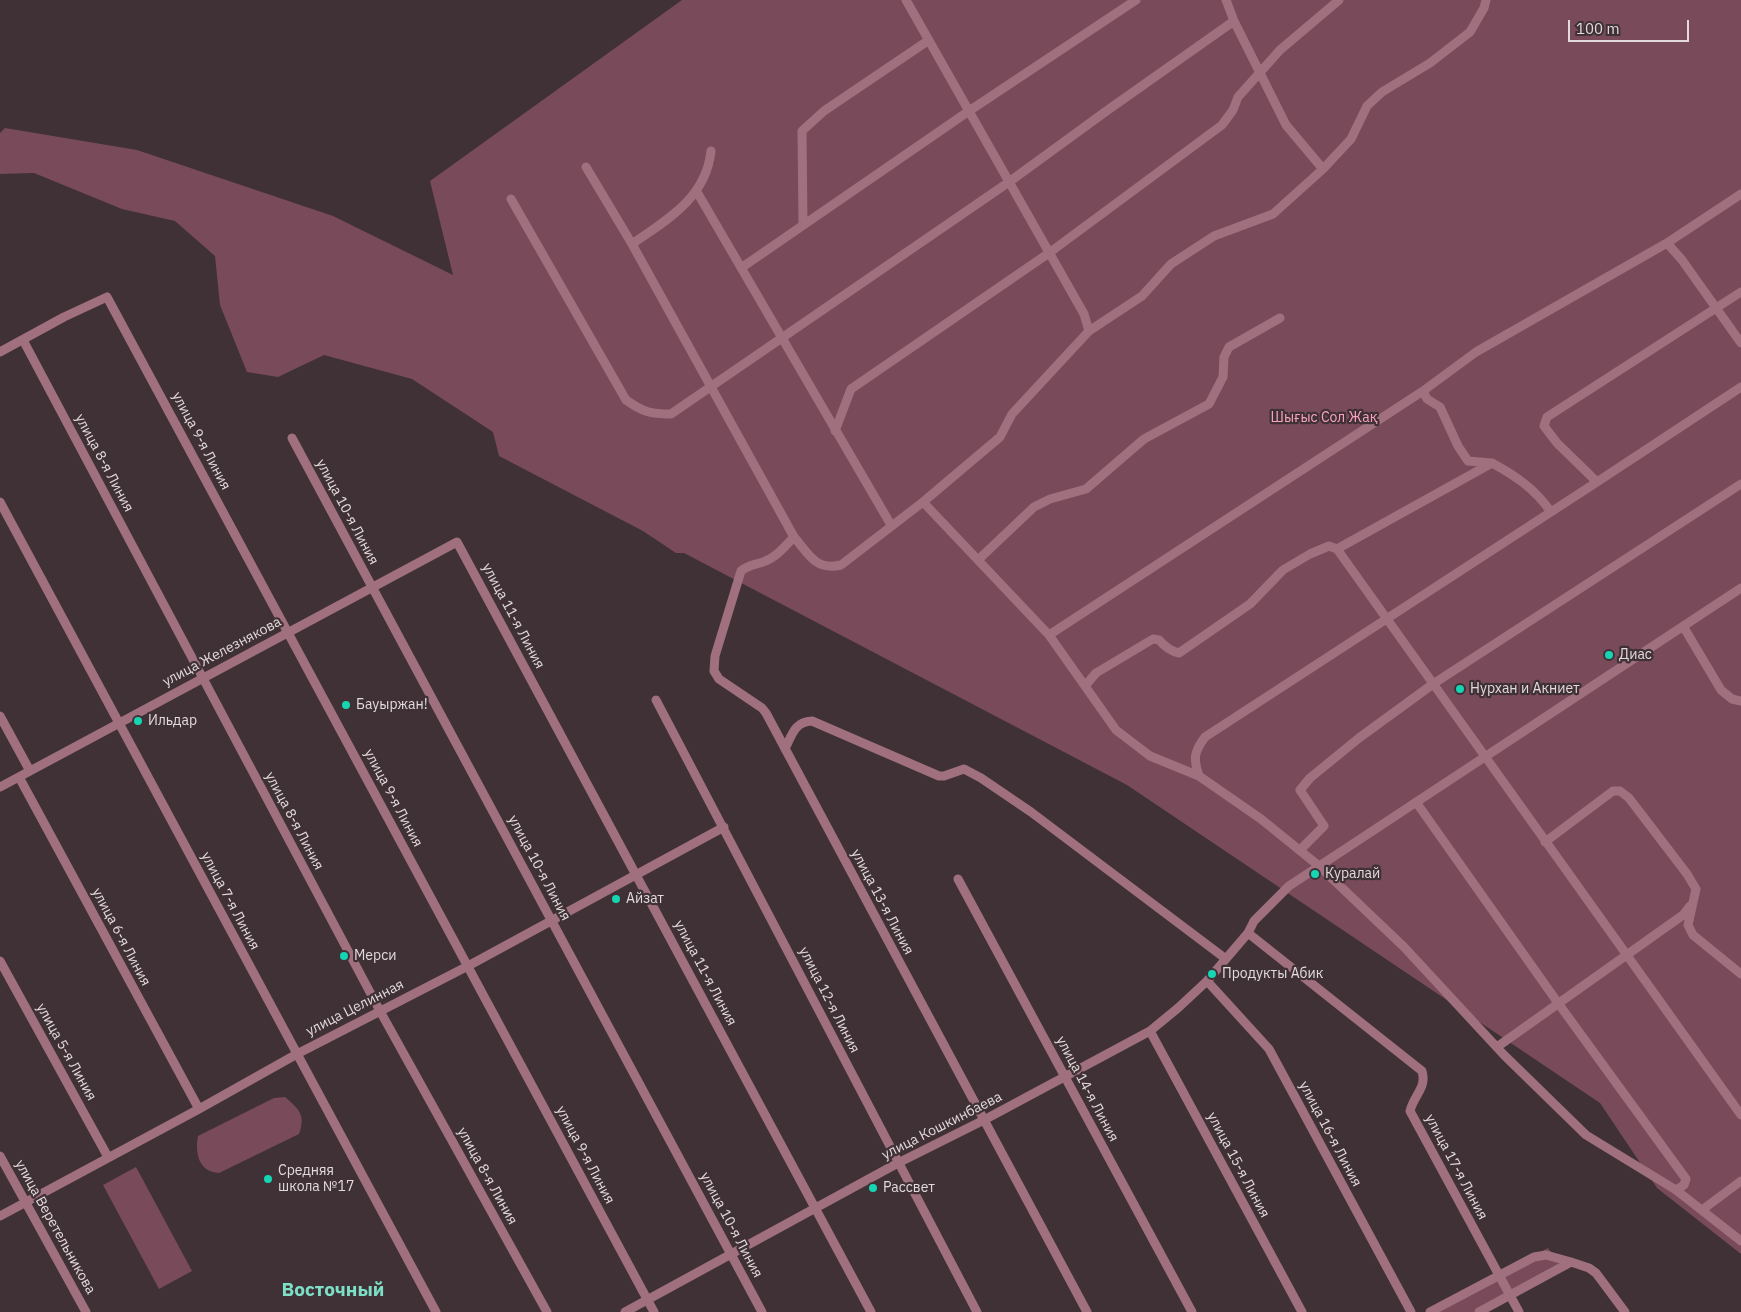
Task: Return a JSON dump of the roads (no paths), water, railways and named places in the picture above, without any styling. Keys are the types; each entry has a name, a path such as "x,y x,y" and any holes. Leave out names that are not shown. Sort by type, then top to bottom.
{"street":[{"path":"906,0 1084,314 1089,331"},
{"path":"741,268 969,111 1136,0"},
{"path":"1226,0 1234,21 1286,124 1323,169"},
{"path":"835,431 851,389 1049,253 1222,125 1233,110 1238,97 1280,50 1339,0"},
{"path":"586,167 712,386 794,537 813,560 822,566 830,568 841,565 923,502 1000,437 1012,414 1089,331 1142,296 1171,264 1214,236 1273,214 1323,169 1352,139 1367,106 1382,92 1430,64 1470,32 1484,8 1486,0"},
{"path":"511,198 626,400 640,410 652,414 671,414 1009,182 1234,21"},
{"path":"803,226 802,131 824,111 929,40"},
{"path":"632,244 672,216 697,192 710,166 711,151"},
{"path":"697,192 891,525"},
{"path":"1049,635 1423,392 1476,352 1667,243 1741,194"},
{"path":"1667,243 1717,307 1741,343"},
{"path":"1597,482 1557,443 1544,426 1547,417 1741,292"},
{"name":"улица 9-я Линия","path":"22,340 64,317 107,297 654,1312"},
{"path":"978,560 1034,507 1050,499 1086,489 1144,439 1209,404 1223,377 1224,357 1229,347 1280,318"},
{"path":"0,352 22,340"},
{"name":"улица 8-я Линия","path":"22,340 380,1012 547,1312"},
{"path":"1199,776 1195,763 1196,750 1204,736 1387,619 1741,386"},
{"path":"1423,392 1427,399 1440,407 1458,446 1468,460 1492,463 1511,473 1530,487 1541,498 1550,512"},
{"name":"улица 10-я Линия","path":"292,438 762,1312"},
{"path":"1337,549 1492,463"},
{"path":"1300,850 1324,826 1300,790 1310,778 1359,738 1433,684 1741,484"},
{"name":"улица 7-я Линия","path":"0,502 436,1312"},
{"path":"923,502 1049,635 1116,730 1150,756 1199,776 1261,819 1300,850 1404,947 1497,1047 1586,1135 1676,1190 1741,1241"},
{"name":"улица 13-я Линия","path":"794,537 779,553 766,562 747,566 741,570 715,656 714,671 718,679 762,708 1087,1312"},
{"name":"улица Железнякова","path":"0,787 457,542"},
{"name":"улица 11-я Линия","path":"457,542 871,1312"},
{"path":"1085,686 1096,674 1153,639 1159,640 1164,647 1172,652 1179,653 1250,604 1283,570 1310,554 1329,546 1337,549 1741,1116"},
{"name":"улица Кошкинбаева","path":"625,1312 898,1163 984,1120 1150,1031 1207,981 1248,933 1254,921 1290,886 1741,588"},
{"path":"1683,626 1722,690 1732,699 1741,701"},
{"name":"улица 12-я Линия","path":"656,700 977,1312"},
{"path":"0,716 30,771"},
{"path":"785,750 798,725 812,721 940,776 964,769 981,778 1031,812 1226,959"},
{"name":"улица 6-я Линия","path":"19,777 199,1109"},
{"path":"1545,842 1613,791 1620,792 1629,798 1687,874 1696,889 1688,924 1694,935 1741,974"},
{"path":"1416,802 1558,1004 1686,1179 1684,1185 1676,1190"},
{"name":"улица Целинная","path":"0,1216 297,1054 468,966 551,919 724,827"},
{"name":"улица 14-я Линия","path":"958,878 1192,1312"},
{"path":"1497,1047 1683,915 1691,906"},
{"name":"улица 17-я Линия","path":"1248,933 1422,1071 1424,1084 1413,1100 1410,1111 1519,1312"},
{"name":"улица 5-я Линия","path":"0,961 108,1157"},
{"name":"улица 16-я Линия","path":"1207,981 1269,1049 1410,1312"},
{"name":"улица 15-я Линия","path":"1150,1031 1302,1312"},
{"name":"улица Веретельникова","path":"0,1156 86,1312"},
{"path":"1702,1210 1741,1181"},
{"path":"1430,1312 1534,1257 1546,1255 1589,1268 1596,1273 1625,1312"},
{"path":"1480,1312 1571,1262"}],"place":[{"name":"Диас","path":"1609,655"},
{"name":"Нурхан и Акниет","path":"1460,689"},
{"name":"Бауыржан!","path":"346,705"},
{"name":"Ильдар","path":"138,721"},
{"name":"Куралай","path":"1315,874"},
{"name":"Айзат","path":"616,899"},
{"name":"Мерси","path":"344,956"},
{"name":"Продукты Абик","path":"1212,974"},
{"name":"Средняя школа №17","path":"268,1179"},
{"name":"Рассвет","path":"873,1188"}],"district":[{"name":"Восточный","path":"333,1291"}],"park label":[{"name":"Шығыс Сол Жақ","path":"1324,418"}]}
